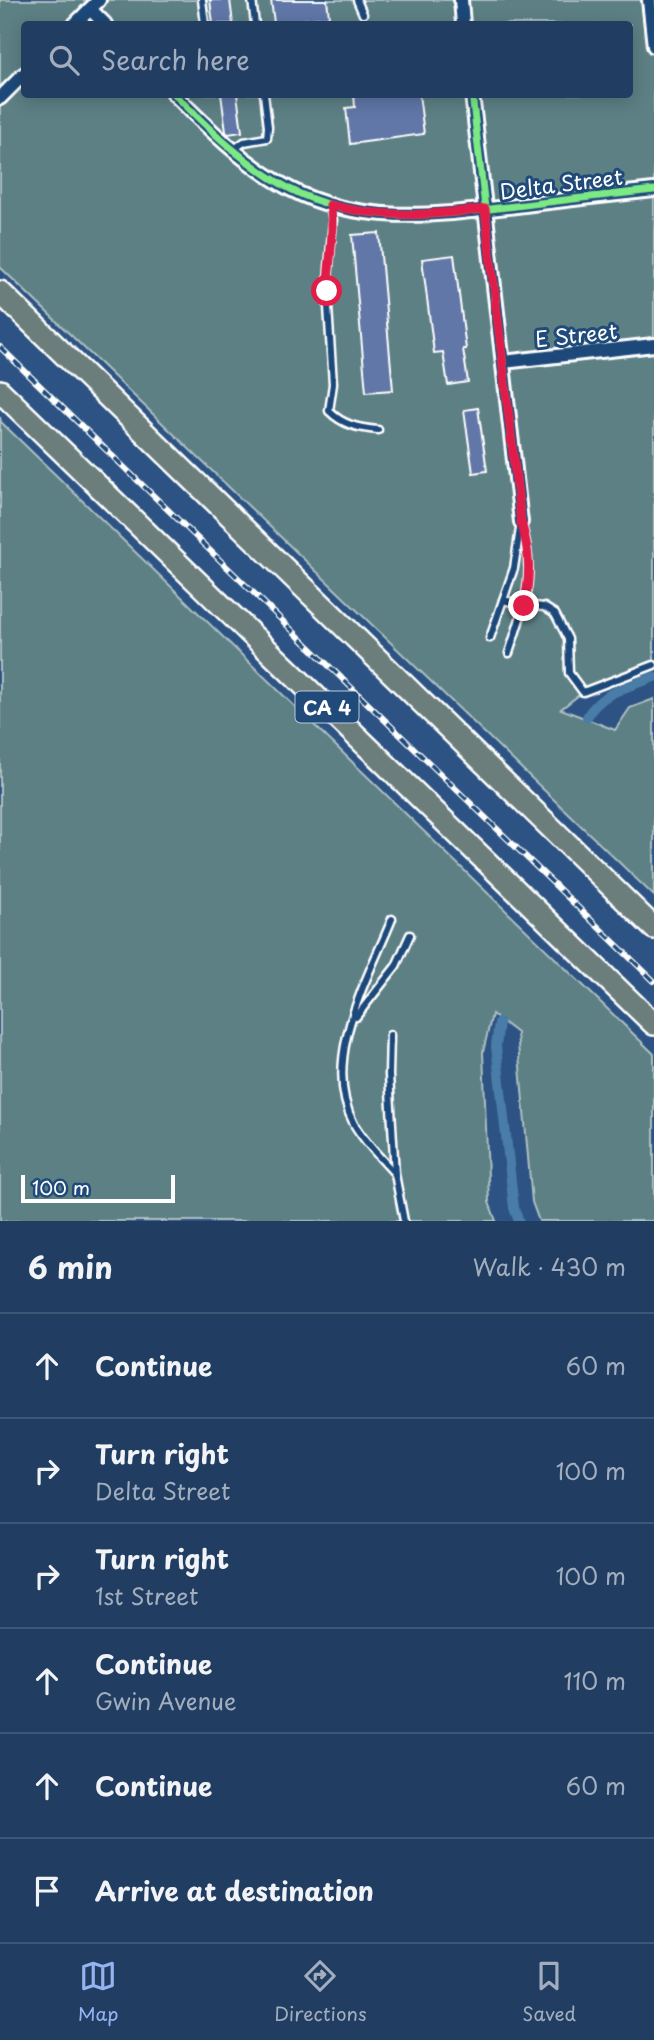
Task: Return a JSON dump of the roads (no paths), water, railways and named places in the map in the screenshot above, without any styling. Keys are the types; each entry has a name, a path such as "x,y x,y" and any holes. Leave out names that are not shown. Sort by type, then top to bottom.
{"highway":[{"path":"0,292 654,928"},
{"name":"CA 4","path":"0,391 654,1024"}],"street":[{"path":"461,0 463,21"},
{"path":"649,0 654,46"},
{"path":"78,21 94,5 103,21"},
{"path":"0,98 21,77"},
{"name":"Delta Street","path":"178,98 233,150 290,188 330,205 378,215 407,216 485,209 654,190"},
{"path":"472,98 521,522"},
{"name":"E Street","path":"502,362 654,345"}],"lane":[{"path":"202,0 205,21"},
{"path":"252,0 255,21"},
{"path":"357,0 363,14"},
{"path":"233,150 244,142 267,138 264,98"},
{"path":"330,205 333,220 327,291 333,384 330,411 347,424 378,429"},
{"path":"490,638 514,568 521,522"},
{"path":"509,653 524,606 530,570 529,553 521,522"},
{"path":"503,600 524,606 544,607 555,614 568,639 569,673 583,692 654,665"},
{"path":"392,919 351,1024 341,1064 346,1103 360,1132 395,1174"},
{"path":"351,1024 396,966 410,935"},
{"path":"390,1035 389,1075 395,1174 404,1221"}],"waterway":[{"path":"587,717 607,696 654,677"},
{"path":"499,1022 496,1046 514,1208 519,1221"}],"railway":[{"path":"0,347 654,981"}]}
